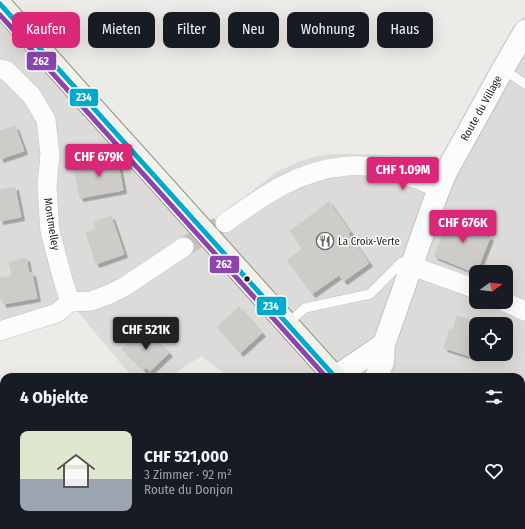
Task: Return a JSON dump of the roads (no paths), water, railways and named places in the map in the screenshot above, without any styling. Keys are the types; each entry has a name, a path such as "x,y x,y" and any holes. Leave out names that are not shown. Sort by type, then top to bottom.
{"main road":[{"path":"0,4 330,373"}],"street":[{"name":"Route du Village","path":"378,373 383,362 384,344 442,182 525,31"},
{"name":"Montmelley","path":"0,69 7,71 32,96 46,120 50,154 47,186 50,225 62,280 70,302"},
{"path":"225,223 278,187 305,175 334,168 350,166 378,167 420,180 442,182"},
{"path":"0,331 57,313 70,302 91,301 110,294 124,287 184,247"},
{"path":"412,266 469,286"},
{"path":"513,306 525,311"},
{"path":"341,373 384,344"}],"lane":[{"path":"503,69 525,84"},
{"path":"287,324 305,308 370,294 402,262 412,266"}],"tunnel":[{"path":"184,247 219,226"}],"place":[{"name":"La Croix-Verte","path":"325,241"}]}
